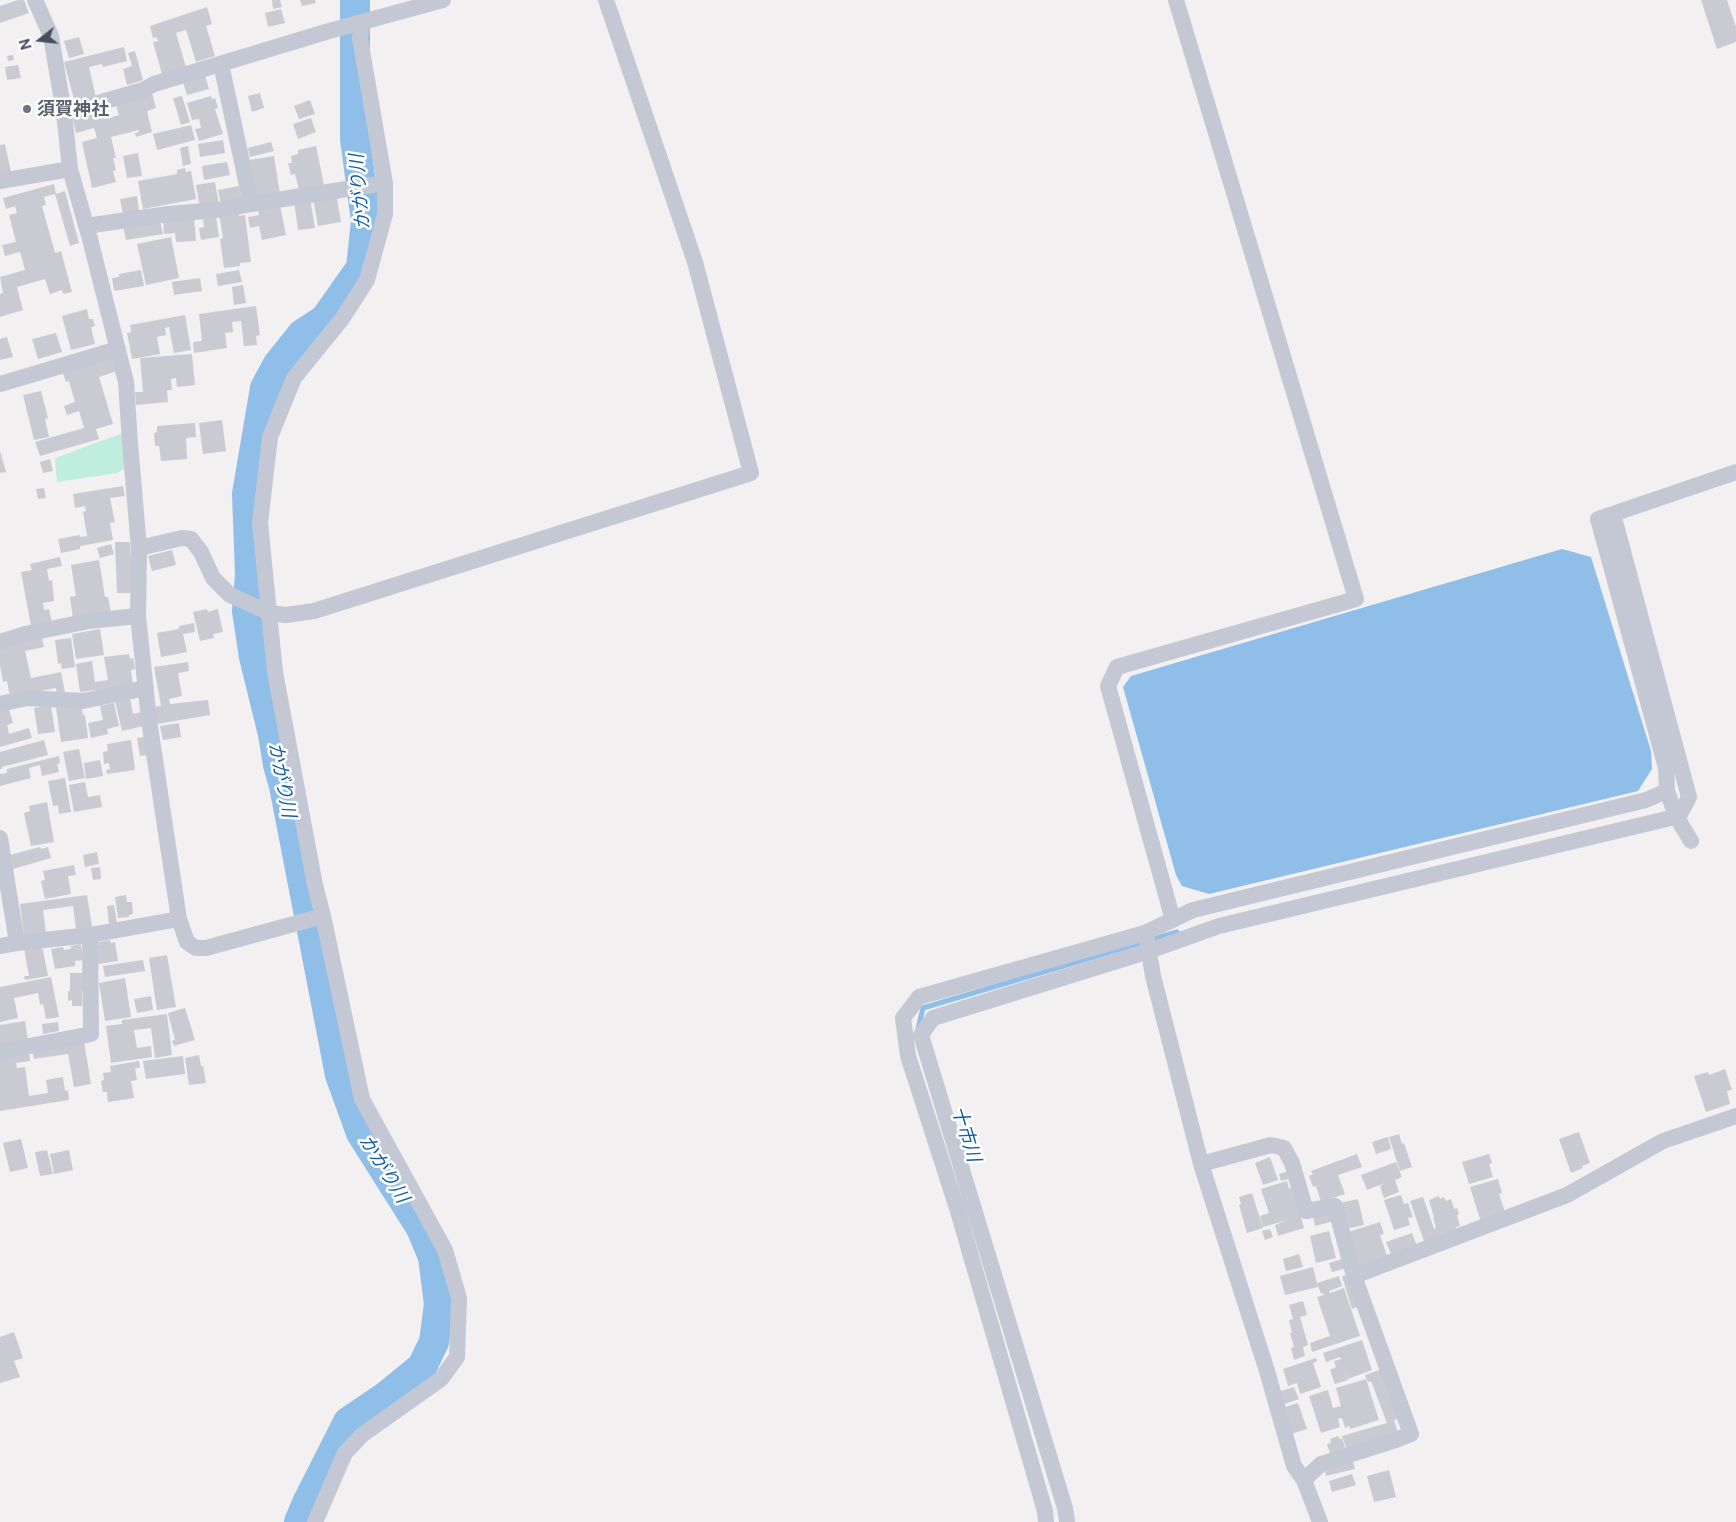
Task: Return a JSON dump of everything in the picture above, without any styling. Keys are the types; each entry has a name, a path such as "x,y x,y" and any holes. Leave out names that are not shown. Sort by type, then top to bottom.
{"street":[{"path":"35,0 52,36 64,113 70,169 126,382 139,548 138,616 149,720 179,919 187,942 196,948 206,948 323,916"},
{"path":"64,113 143,90 154,84 221,64 443,0"},
{"path":"139,548 182,538 191,539 201,552 213,578 230,595 270,613 286,616 314,610 751,473 695,262 606,0"},
{"path":"1173,920 1108,686 1117,667 1356,599 1176,0"},
{"path":"315,1522 345,1453 362,1435 441,1379 456,1357 459,1298 445,1250 362,1098 315,885 275,672 260,523 270,437 294,378 342,319 367,280 385,214 385,182 360,39 362,22"},
{"path":"221,64 251,204"},
{"path":"0,182 70,169"},
{"path":"86,226 168,214 217,210 385,182"},
{"path":"0,384 118,349"},
{"path":"1691,841 1676,816 1667,791 1666,768 1598,519 1736,472"},
{"path":"1068,1522 920,1035 933,1018 1148,951 1219,926 1679,816 1689,797 1613,514"},
{"path":"0,642 25,634 89,621 138,616"},
{"path":"0,704 27,698 83,701 146,688"},
{"path":"1046,1522 1046,1511 960,1217 908,1056 903,1018 919,997 1146,933 1193,910 1646,800 1667,791"},
{"path":"0,838 17,943"},
{"path":"0,946 90,935 179,919"},
{"path":"1146,933 1153,976 1201,1164 1267,1372 1294,1466 1304,1480 1320,1522"},
{"path":"0,1052 91,1034 90,935"},
{"path":"1354,1276 1567,1195 1606,1175 1663,1141 1736,1116"},
{"path":"1201,1164 1271,1145 1284,1148 1292,1163 1306,1211 1335,1206 1354,1276 1410,1434 1393,1442 1321,1464 1304,1480"}],"green space":[{"path":"123,433 124,469 117,473 57,482 55,458"}],"water":[{"path":"1562,549 1591,557 1651,751 1652,769 1638,791 1209,894 1182,886 1176,875 1123,687 1131,676"}],"building":[{"path":"24,0 29,13 0,23 0,6"},
{"path":"272,0 280,0 282,7 273,9"},
{"path":"300,0 315,0 316,3 302,6"},
{"path":"1701,0 1727,0 1736,27 1736,42 1717,49"},
{"path":"207,7 212,24 206,26 215,56 196,62 186,30 176,33 186,67 162,74 153,42 158,41 156,37 153,38 150,26"},
{"path":"281,9 285,23 268,27 265,13"},
{"path":"79,37 84,54 69,58 64,41"},
{"path":"124,47 127,61 103,67 102,64 89,67 96,98 75,103 64,62"},
{"path":"135,51 143,80 127,85 123,69 132,66 128,53"},
{"path":"13,55 14,60 8,61 7,56"},
{"path":"18,65 21,78 7,80 5,67"},
{"path":"205,75 209,89 187,95 183,82"},
{"path":"152,93 156,108 147,111 152,132 136,137 135,133 139,132 139,130 111,137 116,158 113,158 116,170 113,171 116,182 92,188 82,142 97,138 94,128 76,133 72,115 105,106 109,118 119,115 115,102"},
{"path":"260,93 264,108 252,112 248,96"},
{"path":"182,96 190,122 181,125 173,98"},
{"path":"211,96 212,99 215,98 218,108 215,109 223,134 199,141 195,129 201,128 199,119 192,120 187,103"},
{"path":"310,100 315,114 299,119 294,106"},
{"path":"311,118 316,132 298,139 293,124"},
{"path":"191,125 195,140 157,150 153,134"},
{"path":"223,140 225,153 200,157 198,144"},
{"path":"271,142 274,151 250,157 248,148"},
{"path":"5,144 11,172 0,177 0,145"},
{"path":"188,146 191,164 183,166 180,148"},
{"path":"316,146 324,185 299,190 295,174 291,175 288,163 292,163 291,156 298,154 298,150"},
{"path":"138,153 142,176 127,178 123,156"},
{"path":"274,156 280,194 254,198 249,160"},
{"path":"227,162 230,175 204,180 202,166"},
{"path":"185,168 186,172 191,171 196,199 143,209 138,181 177,174 177,170"},
{"path":"215,182 219,205 200,208 196,185"},
{"path":"54,184 56,194 65,191 79,243 70,246 55,194 44,197 46,205 42,206 55,253 61,251 72,292 63,294 62,290 50,294 45,279 17,287 23,310 0,317 0,294 3,293 0,277 25,270 20,252 5,256 2,245 16,242 9,215 17,213 15,206 6,209 3,198"},
{"path":"239,186 242,201 221,205 218,190"},
{"path":"336,194 341,222 318,226 313,198"},
{"path":"137,196 139,211 123,214 120,199"},
{"path":"310,198 315,228 298,230 294,201"},
{"path":"280,205 286,235 262,240 259,226 250,228 248,217 259,215 258,209"},
{"path":"238,211 239,216 245,215 251,262 240,263 240,266 224,268 220,239 223,238 219,214"},
{"path":"216,216 219,237 201,240 199,228 204,227 203,218"},
{"path":"194,217 196,241 176,242 175,233 164,234 163,219"},
{"path":"160,220 163,234 126,240 123,226"},
{"path":"171,237 179,278 146,285 137,244"},
{"path":"141,270 144,286 114,291 112,278 119,277 119,274"},
{"path":"239,270 242,282 218,286 216,274"},
{"path":"200,278 202,291 174,295 172,282"},
{"path":"243,285 246,303 234,305 232,287"},
{"path":"256,306 260,335 256,336 257,345 244,346 241,321 232,322 233,332 225,333 227,348 194,353 193,342 202,341 199,314"},
{"path":"87,309 89,319 93,319 95,326 91,327 95,344 71,350 62,316"},
{"path":"185,315 191,350 174,353 169,327 165,328 166,335 157,337 160,354 132,359 127,333 131,332 130,325"},
{"path":"56,333 62,352 38,359 32,339"},
{"path":"7,337 13,357 0,360 0,339"},
{"path":"192,354 195,385 177,387 176,378 171,379 172,390 167,390 168,402 136,405 135,392 143,392 140,358"},
{"path":"114,358 117,371 99,377 113,424 96,429 99,439 40,456 35,442 84,428 79,411 67,415 64,406 75,402 69,381 66,382 63,373"},
{"path":"41,391 48,418 45,419 49,437 34,440 23,395"},
{"path":"222,420 226,451 203,454 199,423"},
{"path":"195,423 196,437 186,438 187,459 161,461 159,446 155,446 154,433 157,432 157,426"},
{"path":"0,451 6,472 0,473"},
{"path":"50,459 53,471 43,473 40,462"},
{"path":"123,486 125,496 110,498 115,522 110,523 113,540 80,546 80,549 61,553 58,539 80,535 80,537 87,536 83,512 86,511 85,506 75,508 73,494"},
{"path":"44,488 46,498 38,499 36,489"},
{"path":"115,542 130,542 133,593 117,593"},
{"path":"111,544 114,554 100,558 97,548"},
{"path":"172,550 176,565 152,571 148,556"},
{"path":"60,557 62,566 47,569 49,581 52,580 54,601 43,603 44,610 49,609 52,622 31,626 21,572 32,570 30,564"},
{"path":"99,560 105,597 108,597 111,612 73,619 70,597 76,596 71,565"},
{"path":"207,609 208,612 218,609 223,632 213,634 214,638 200,641 193,612"},
{"path":"194,623 195,632 183,634 187,652 161,657 157,633 179,629 179,626"},
{"path":"100,629 104,655 76,659 72,634"},
{"path":"42,638 44,647 25,651 31,678 61,672 65,693 57,695 56,688 10,697 7,681 3,682 0,666 0,646"},
{"path":"71,638 75,667 62,669 61,663 58,664 55,640"},
{"path":"129,654 130,659 133,658 135,669 131,670 133,685 80,692 76,664 92,661 95,682 108,680 104,657"},
{"path":"188,662 189,671 178,673 182,696 169,699 170,704 208,700 210,715 157,724 154,707 161,706 154,667"},
{"path":"130,698 133,714 141,712 144,726 122,731 115,701"},
{"path":"114,703 119,726 107,729 108,734 91,738 88,723 103,720 100,706"},
{"path":"81,704 83,715 85,715 88,738 61,742 56,708"},
{"path":"51,705 55,732 38,734 34,708"},
{"path":"9,709 13,723 7,725 9,734 29,728 32,738 0,747 0,711"},
{"path":"179,723 181,737 163,740 160,726"},
{"path":"145,737 148,755 140,756 137,738"},
{"path":"44,740 48,755 0,769 0,752"},
{"path":"131,740 135,770 107,774 106,770 110,769 109,763 104,764 103,752 108,751 107,744"},
{"path":"79,749 85,778 69,781 63,752"},
{"path":"59,756 60,763 57,764 59,772 42,776 40,765 29,768 31,778 0,786 0,774 7,773 7,769"},
{"path":"100,760 103,776 86,779 84,763"},
{"path":"65,778 71,812 59,814 58,805 53,806 48,781"},
{"path":"85,782 88,797 100,795 102,807 74,812 69,785"},
{"path":"47,802 54,842 31,846 24,813 30,811 29,806"},
{"path":"40,847 41,849 48,847 51,858 13,869 10,855"},
{"path":"97,852 99,864 85,867 83,855"},
{"path":"74,865 76,875 68,876 71,894 45,899 41,881 45,880 43,871"},
{"path":"100,867 101,879 93,880 91,868"},
{"path":"87,895 92,927 76,929 73,906 43,910 46,933 24,937 20,904"},
{"path":"126,895 127,902 132,902 133,914 129,915 129,917 118,918 115,897"},
{"path":"114,905 117,923 109,924 107,906"},
{"path":"110,940 111,943 115,942 118,961 98,964 95,945 99,945 98,942"},
{"path":"81,944 83,960 75,961 75,966 55,969 51,949 63,947 64,950 71,949 71,946"},
{"path":"42,945 48,976 25,980 24,976 29,976 24,948"},
{"path":"167,955 176,1007 157,1010 149,958"},
{"path":"143,960 145,971 105,977 103,966"},
{"path":"70,973 86,973 86,991 82,991 82,1006 72,1006 72,1000 68,1001"},
{"path":"51,977 59,1017 46,1019 43,1004 40,1005 38,993 14,998 18,1018 0,1022 0,987"},
{"path":"125,978 131,1017 105,1021 99,983"},
{"path":"151,996 153,1010 137,1013 134,999"},
{"path":"185,1008 195,1040 174,1046 172,1041 175,1040 168,1013"},
{"path":"167,1014 172,1055 155,1058 151,1028 134,1030 137,1048 151,1046 152,1057 111,1063 106,1026 122,1024 122,1020"},
{"path":"25,1021 28,1040 0,1045 0,1025"},
{"path":"58,1022 59,1031 43,1034 42,1024"},
{"path":"84,1041 91,1084 74,1087 68,1054 34,1059 32,1050"},
{"path":"29,1052 30,1061 16,1063 17,1068 25,1067 29,1096 48,1093 46,1080 63,1077 65,1091 68,1090 69,1100 0,1111 0,1057"},
{"path":"199,1055 206,1083 189,1085 185,1058"},
{"path":"183,1056 185,1074 146,1079 143,1061"},
{"path":"139,1061 140,1068 135,1068 137,1080 131,1081 134,1098 108,1102 107,1092 103,1092 101,1081 104,1080 103,1073 111,1072 110,1066"},
{"path":"1725,1069 1732,1090 1727,1091 1730,1104 1706,1112 1694,1076 1708,1072 1709,1075"},
{"path":"1579,1132 1590,1163 1571,1173 1559,1139"},
{"path":"1399,1134 1412,1167 1400,1171 1389,1137"},
{"path":"1388,1137 1391,1149 1376,1154 1372,1142"},
{"path":"21,1139 28,1168 10,1172 3,1143"},
{"path":"47,1150 53,1174 40,1176 35,1152"},
{"path":"69,1150 73,1170 54,1174 50,1154"},
{"path":"1357,1154 1362,1167 1338,1175 1345,1194 1321,1202 1316,1186 1313,1187 1309,1176 1313,1174 1311,1171"},
{"path":"1489,1154 1492,1163 1489,1164 1493,1177 1469,1184 1462,1162"},
{"path":"1270,1157 1278,1180 1263,1185 1255,1163"},
{"path":"1396,1162 1402,1177 1395,1180 1399,1192 1384,1198 1380,1186 1385,1183 1367,1190 1361,1175"},
{"path":"1290,1171 1292,1178 1281,1181 1279,1174"},
{"path":"1498,1179 1502,1193 1499,1194 1506,1215 1481,1222 1470,1187"},
{"path":"1287,1181 1289,1189 1293,1187 1304,1228 1278,1236 1275,1225 1288,1220 1263,1227 1260,1216 1269,1213 1261,1189"},
{"path":"1252,1193 1263,1228 1247,1233 1239,1205 1241,1204 1239,1197"},
{"path":"1401,1195 1404,1204 1408,1203 1413,1217 1408,1218 1410,1225 1394,1230 1384,1200"},
{"path":"1439,1196 1440,1199 1444,1197 1446,1201 1451,1199 1454,1209 1457,1208 1460,1226 1456,1227 1458,1233 1425,1244 1410,1201 1423,1197 1434,1229 1436,1228 1429,1200"},
{"path":"1358,1199 1364,1225 1346,1229 1340,1203"},
{"path":"1331,1210 1334,1221 1315,1226 1313,1215"},
{"path":"1380,1222 1384,1234 1380,1235 1388,1259 1360,1268 1348,1232"},
{"path":"1270,1229 1273,1237 1265,1240 1262,1231"},
{"path":"1329,1231 1336,1258 1316,1263 1310,1236"},
{"path":"1412,1233 1418,1249 1391,1254 1386,1242"},
{"path":"1299,1254 1303,1267 1286,1271 1283,1259"},
{"path":"1345,1258 1348,1268 1332,1272 1329,1263"},
{"path":"1313,1267 1318,1287 1285,1295 1280,1276"},
{"path":"1350,1274 1360,1306 1352,1309 1342,1276"},
{"path":"1339,1276 1342,1286 1329,1291 1330,1293 1344,1288 1360,1336 1312,1352 1310,1343 1330,1336 1317,1297 1324,1295 1323,1293 1321,1294 1317,1283"},
{"path":"1303,1301 1307,1315 1300,1317 1308,1345 1303,1347 1305,1356 1294,1360 1291,1348 1294,1347 1289,1320 1293,1319 1289,1305"},
{"path":"14,1332 23,1358 14,1361 20,1377 0,1383 0,1337"},
{"path":"1362,1340 1372,1370 1348,1379 1344,1368 1348,1380 1335,1384 1330,1370 1336,1367 1334,1361 1341,1359 1340,1357 1326,1362 1323,1353"},
{"path":"1316,1358 1317,1361 1313,1363 1321,1387 1300,1394 1297,1383 1288,1386 1283,1369"},
{"path":"1382,1369 1400,1418 1394,1420 1398,1433 1347,1450 1342,1436 1387,1423 1371,1381 1368,1382 1365,1375"},
{"path":"1366,1379 1379,1420 1350,1429 1349,1426 1345,1428 1342,1418 1338,1419 1340,1427 1321,1433 1309,1396 1328,1390 1333,1408 1341,1406 1336,1388"},
{"path":"1294,1387 1299,1399 1282,1405 1278,1392"},
{"path":"1298,1403 1307,1429 1291,1434 1282,1408"},
{"path":"1338,1436 1340,1439 1342,1438 1346,1450 1331,1456 1327,1444 1331,1443 1330,1439"},
{"path":"1353,1461 1355,1469 1326,1476 1324,1468"},
{"path":"1389,1470 1396,1497 1374,1502 1367,1476"},
{"path":"1352,1474 1356,1485 1332,1492 1329,1481"}],"waterway":[{"name":"かがり川","path":"299,1522 348,1422 385,1397 422,1367 434,1342 439,1304 433,1257 421,1228 361,1133 340,1075 284,786 254,657 247,611 250,575 247,494 265,388 278,364 302,334 325,319 361,268 366,221 355,139 355,0"},
{"name":"十市川","path":"918,1029 923,1008 1177,932"}],"place":[{"name":"須賀神社","path":"27,109"}]}
